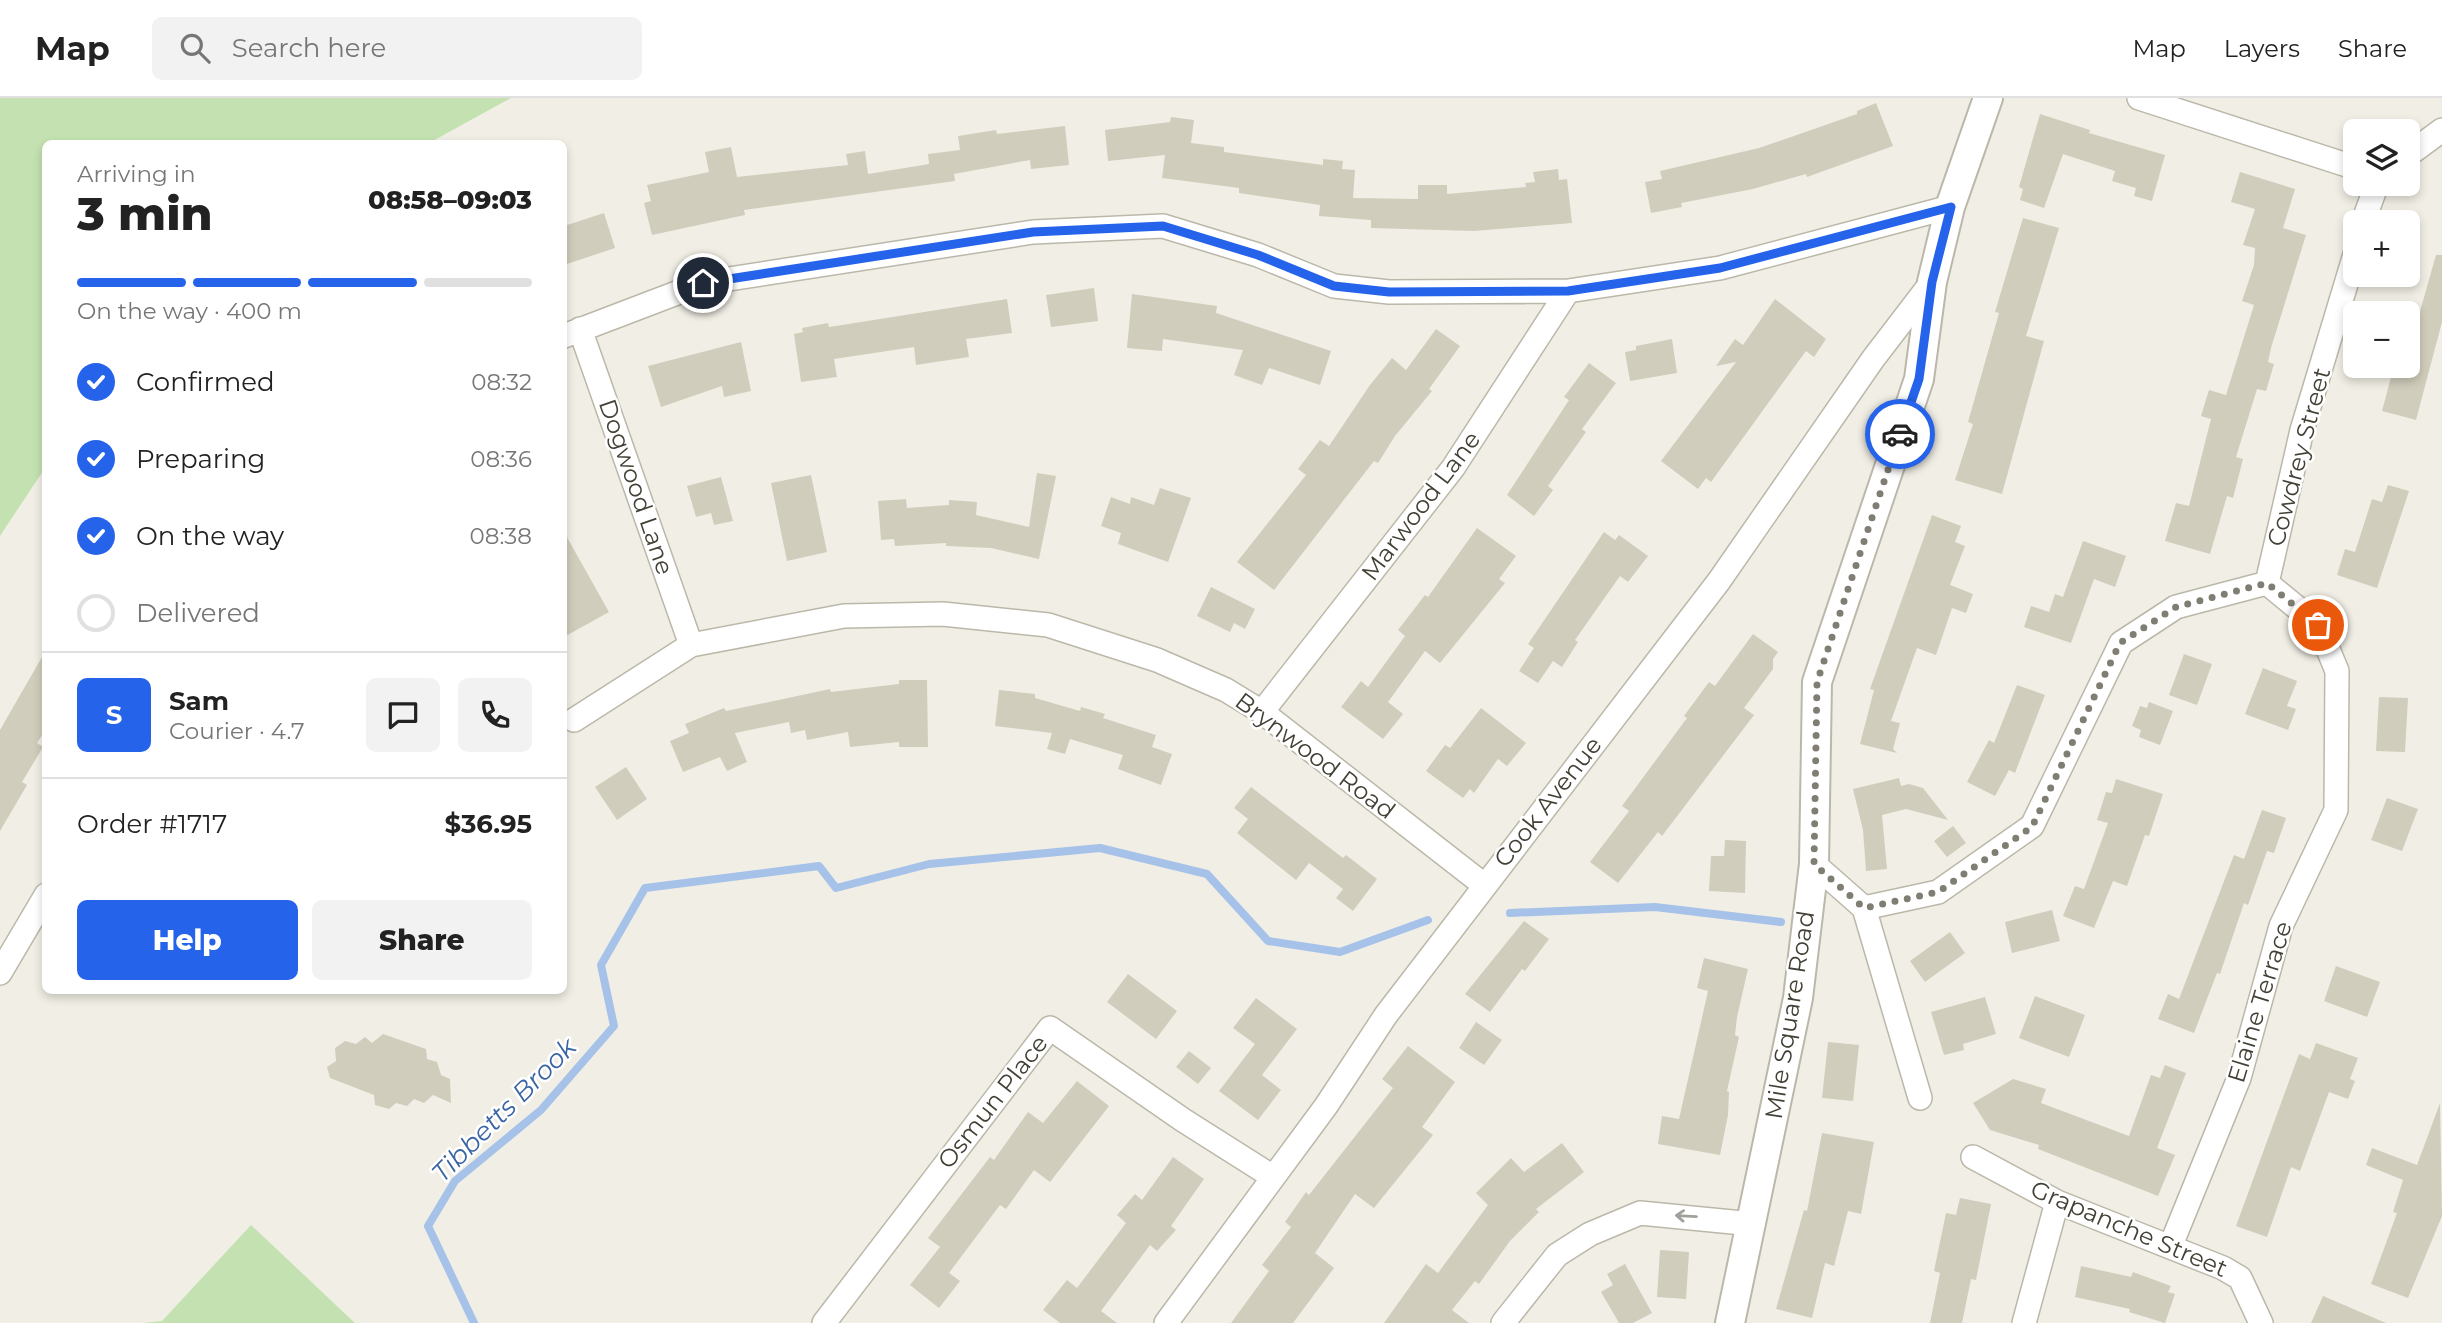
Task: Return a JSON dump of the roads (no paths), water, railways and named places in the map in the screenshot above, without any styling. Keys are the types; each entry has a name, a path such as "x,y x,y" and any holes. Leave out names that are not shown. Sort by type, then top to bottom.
{"street":[{"name":"Mile Square Road","path":"1730,1323 1754,1224 1798,998 1814,864 1817,682 1919,379 1932,282 1951,207 1987,98"},
{"path":"2139,98 2343,164"},
{"path":"2420,146 2442,130"},
{"path":"572,332 703,283 1033,232 1163,226 1258,255 1334,286 1389,292 1568,291 1720,268 1951,207"},
{"name":"Cook Avenue","path":"1166,1323 1326,1106 1386,1015 1719,581 1872,359 1932,282"},
{"name":"Cowdrey Street","path":"2267,583 2302,430 2345,287"},
{"name":"Marwood Lane","path":"1262,712 1453,468 1568,291"},
{"name":"Dogwood Lane","path":"572,332 691,645"},
{"path":"1864,908 1938,892 2032,827 2120,643 2176,607 2267,583"},
{"name":"Elaine Terrace","path":"2171,1245 2239,1078 2281,926 2336,810 2337,671 2318,625 2267,583"},
{"name":"Brynwood Road","path":"574,720 691,645 844,617 943,614 1048,625 1157,660 1226,690 1262,712 1484,885"},
{"path":"1814,864 1864,908 1920,1098"},
{"path":"0,973 42,902"},
{"name":"Osmun Place","path":"824,1323 1050,1028 1182,1120 1273,1177"},
{"name":"Grapanche Street","path":"1973,1157 2057,1202 2171,1245 2240,1278 2261,1323"},
{"path":"2024,1323 2057,1202"},
{"path":"1503,1323 1557,1255 1590,1234 1640,1213 1754,1224"}],"waterway":[{"name":"Tibbetts Brook","path":"474,1323 428,1226 455,1181 541,1110 614,1026 601,965 645,888 819,866 836,888 929,864 1100,848 1207,874 1268,941 1340,952 1428,920"},
{"name":"Tibbetts Brook","path":"1510,913 1655,907 1781,922"}]}
